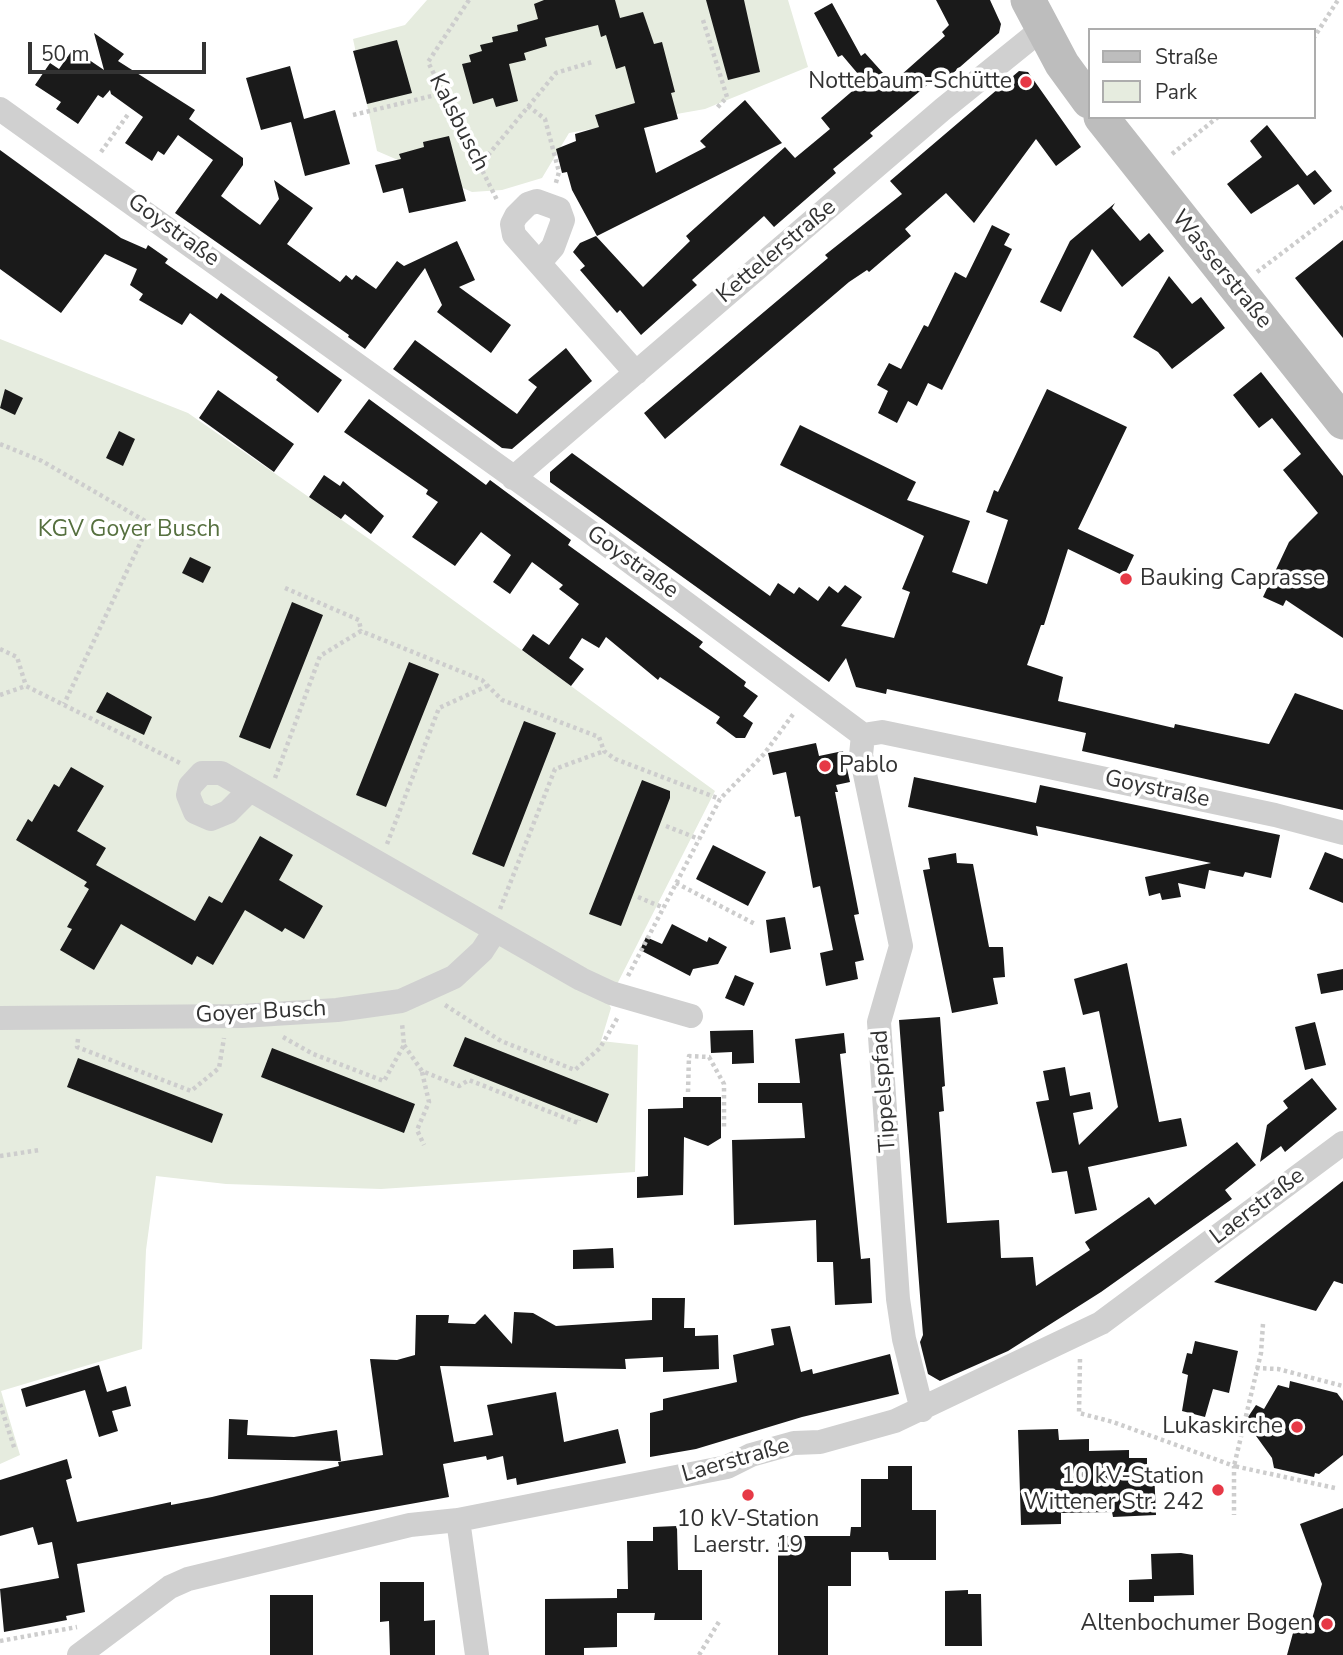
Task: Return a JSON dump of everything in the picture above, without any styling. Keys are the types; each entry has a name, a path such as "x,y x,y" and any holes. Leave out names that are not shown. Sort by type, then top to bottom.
{"street":[{"path":"1035,14 1062,64 1088,100"},
{"name":"Kettelerstraße","path":"513,478 943,109 1035,14"},
{"name":"Goystraße","path":"0,109 513,478 863,735 882,732 1275,815 1343,834"},
{"name":"Wasserstraße","path":"1103,119 1343,422"},
{"path":"539,262 636,373"},
{"name":"Tippelspfad","path":"863,735 862,755 901,946 879,1022 898,1299 904,1339 922,1410"},
{"path":"260,797 220,817 202,817 190,804 190,786 202,773 221,773 581,979 623,996 691,1016"},
{"name":"Goyer Busch","path":"0,1018 80,1020 227,1016 401,1001 454,977 482,951 495,931"},
{"name":"Laerstraße","path":"79,1655 170,1587 188,1579 410,1525 457,1520 727,1467 751,1455 794,1443 820,1442 895,1421 1101,1323 1343,1143"},
{"path":"457,1520 477,1655"}],"path":[{"name":"Kalsbusch","path":"468,0 428,62 503,212"},
{"path":"1315,36 1338,0"},
{"path":"703,20 727,97 716,109"},
{"path":"479,166 556,73 592,62"},
{"path":"353,115 444,93"},
{"path":"528,106 545,119 559,172 555,188"},
{"path":"88,170 129,113"},
{"path":"1172,154 1216,119"},
{"path":"1262,267 1343,208"},
{"path":"0,444 42,461 145,521 145,535 64,704"},
{"path":"285,588 359,620 361,631"},
{"path":"361,631 482,680 502,700 598,737 604,751 615,759 720,799"},
{"path":"260,797 276,771 320,656 361,631"},
{"path":"0,649 17,657 26,686"},
{"path":"0,695 26,686 183,765 195,778"},
{"path":"379,864 439,708 487,686"},
{"path":"430,989 439,1001 501,1041 575,1070 600,1048 676,883 720,799 764,754 808,694"},
{"path":"495,931 499,912 555,769 604,751"},
{"path":"666,826 699,839"},
{"path":"676,883 755,924"},
{"path":"638,897 664,908"},
{"path":"401,1001 404,1045 422,1071 429,1102 417,1130 424,1145"},
{"path":"271,1014 279,1035 313,1054 384,1081 404,1045"},
{"path":"80,1020 76,1047 191,1091 219,1068 227,1016"},
{"path":"688,1092 689,1056 709,1057 724,1084 724,1130"},
{"path":"422,1071 459,1086 469,1080 578,1123 579,1120"},
{"path":"0,1156 40,1150"},
{"path":"1234,1515 1234,1466 1263,1324"},
{"path":"1076,1334 1080,1358 1079,1413 1234,1466 1335,1488"},
{"path":"1256,1368 1278,1369 1343,1386"},
{"path":"0,1404 15,1450"},
{"path":"699,1655 720,1620"},
{"path":"0,1641 38,1631 75,1626 109,1631"}],"green space":[{"path":"427,0 788,0 808,67 705,109 569,133 542,178 502,190 472,192 377,151 353,39 405,25"},
{"name":"KGV Goyer Busch","path":"0,339 188,413 372,541 715,791 608,1002 611,1008 601,1041 638,1045 635,1172 381,1189 226,1184 156,1176 146,1250 142,1349 1,1391 20,1455 0,1464"}],"building":[{"path":"544,0 615,0 620,18 643,12 654,44 662,42 675,92 671,93 678,119 644,128 656,173 706,147 700,141 745,100 782,143 597,236 572,190 567,172 562,173 556,149 576,141 575,134 599,127 595,115 635,103 625,66 616,69 606,35 601,37 598,25 545,38 547,46 524,53 526,60 509,64 518,101 496,107 493,98 473,104 462,64 471,62 469,55 482,51 480,45 493,42 492,37 518,31 517,25 538,19 534,4"},
{"path":"706,0 744,0 760,72 728,80"},
{"path":"936,0 990,0 1001,24 999,33 937,87 932,81 870,133 873,136 833,169 836,173 774,227 764,216 692,280 697,285 641,335 620,310 617,313 580,270 585,266 573,252 580,243 596,236 643,287 690,241 686,236 785,147 795,158 830,129 821,118 864,81 842,55 838,57 814,13 832,3 861,56 865,53 892,83 945,36 942,32 949,25"},
{"path":"94,33 124,54 118,61 195,110 189,119 243,158 243,165 221,196 260,225 279,199 274,180 313,208 287,244 340,282 346,275 352,280 356,275 376,289 397,261 404,266 457,241 475,280 459,287 511,325 491,353 437,312 442,305 425,268 365,349 175,213 213,160 178,135 164,155 158,151 152,161 125,143 143,117 111,94 110,90 103,98 98,95 78,124 56,109 61,102 35,85 50,63 59,69 73,49 104,70"},
{"path":"397,40 412,93 367,104 353,51"},
{"path":"290,66 304,119 335,110 350,164 305,176 291,122 261,130 246,78"},
{"path":"1019,71 1028,72 1081,147 1056,166 1036,139 974,223 946,193 905,229 911,236 869,272 867,270 849,282 665,439 644,413 828,258 825,255 902,194 890,181"},
{"path":"1267,125 1307,176 1315,170 1332,191 1314,205 1298,184 1251,214 1227,184 1262,157 1250,141"},
{"path":"449,136 466,201 409,213 403,188 383,193 375,165 401,159 399,154 424,147 423,142"},
{"path":"0,150 121,238 146,249 148,245 168,259 165,263 217,299 221,293 342,380 318,413 276,380 278,377 190,313 182,325 139,300 143,294 130,285 137,269 105,254 61,313 0,269"},
{"path":"1115,203 1112,208 1140,241 1149,233 1164,251 1122,287 1092,249 1061,312 1040,302 1070,241"},
{"path":"992,225 1010,234 1004,245 1012,249 942,390 928,383 917,406 908,401 897,423 878,413 888,391 877,385 889,363 901,369 924,325 928,327 955,272 966,278"},
{"path":"1343,240 1343,338 1295,278"},
{"path":"1169,276 1192,304 1201,297 1225,328 1172,369 1158,352 1133,337"},
{"path":"415,340 517,414 537,387 528,380 566,348 592,381 512,449 502,448 393,369"},
{"path":"1261,372 1343,476 1343,638 1286,600 1283,606 1263,597 1289,542 1318,513 1283,470 1301,454 1272,418 1259,428 1233,395"},
{"path":"5,389 23,398 15,415 0,408"},
{"path":"1047,389 1127,427 1078,529 1134,555 1124,576 1068,549 1044,625 1041,625 1027,665 1063,677 1058,701 1174,728 1175,724 1269,744 1295,693 1343,710 1343,810 1082,751 1086,733 887,689 886,694 856,687 846,658 829,682 550,482 550,472 572,453 770,596 778,583 794,594 799,587 818,601 829,586 838,593 845,585 862,597 841,626 894,638 910,592 902,589 924,536 780,465 800,425 916,482 907,500 970,521 952,572 987,584 1008,520 986,512 994,490 998,492"},
{"path":"218,390 294,444 274,472 199,418"},
{"path":"369,399 486,485 490,480 571,540 568,545 703,642 699,647 746,682 744,686 758,696 743,716 753,723 745,738 736,738 716,723 720,717 660,677 658,680 606,637 599,648 582,638 569,658 584,669 571,686 522,650 533,634 549,645 579,604 559,589 563,585 532,562 510,594 493,582 511,555 481,532 455,566 412,537 438,502 426,494 428,490 344,432"},
{"path":"119,431 135,439 123,466 106,458"},
{"path":"324,475 340,486 343,481 384,516 371,534 345,514 341,519 309,497"},
{"path":"190,557 211,567 203,583 182,573"},
{"path":"292,602 323,615 270,749 239,737"},
{"path":"409,662 439,674 386,807 356,795"},
{"path":"107,692 152,717 144,735 96,712"},
{"path":"524,721 556,733 504,867 472,854"},
{"path":"816,743 819,756 843,751 850,782 836,785 838,792 835,792 859,914 854,915 864,960 855,962 858,979 826,986 820,953 833,950 820,886 813,888 800,816 795,817 786,772 773,775 768,753"},
{"path":"71,767 104,786 77,831 106,848 96,865 195,921 209,896 222,903 260,836 293,855 279,880 323,906 304,939 285,928 282,932 245,910 213,965 197,956 192,965 121,924 94,970 60,950 72,929 67,927 89,889 84,886 87,882 16,840 28,819 32,822 54,784 59,787"},
{"path":"914,777 1036,803 1040,785 1280,835 1271,878 1245,872 1243,877 1209,870 1205,889 1178,883 1181,897 1162,900 1160,893 1149,896 1145,877 1211,863 1036,826 1038,836 908,807"},
{"path":"642,780 670,791 670,798 621,926 589,914"},
{"path":"713,845 766,872 748,906 696,879"},
{"path":"1325,852 1343,859 1343,903 1309,889"},
{"path":"956,853 957,863 973,864 989,947 1003,947 1005,977 993,978 998,1004 952,1013 923,870 930,869 928,858"},
{"path":"785,917 791,949 770,953 766,920"},
{"path":"672,924 707,942 709,937 727,947 718,964 693,969 690,976 640,950 646,937 662,944"},
{"path":"1127,963 1159,1122 1181,1118 1187,1146 1088,1167 1097,1210 1075,1214 1067,1171 1052,1173 1036,1102 1049,1100 1043,1071 1065,1067 1070,1096 1090,1092 1093,1109 1073,1113 1079,1145 1118,1107 1099,1011 1083,1015 1074,979"},
{"path":"1343,969 1343,990 1321,994 1317,974"},
{"path":"735,975 754,983 744,1006 725,998"},
{"path":"940,1017 945,1086 942,1087 944,1111 939,1112 947,1223 999,1220 1001,1258 1033,1257 1036,1286 1090,1250 1085,1242 1149,1197 1155,1205 1237,1142 1256,1165 1225,1190 1232,1199 1101,1292 1008,1351 940,1381 928,1374 920,1342 923,1335 899,1020"},
{"path":"1315,1022 1326,1065 1305,1070 1295,1027"},
{"path":"753,1030 754,1063 732,1064 732,1052 711,1053 710,1031"},
{"path":"844,1033 846,1053 840,1054 861,1259 870,1258 872,1303 835,1305 833,1262 817,1262 816,1220 734,1225 732,1140 805,1138 802,1103 758,1103 758,1083 800,1083 795,1039"},
{"path":"465,1037 609,1094 597,1123 453,1066"},
{"path":"272,1048 415,1104 404,1133 261,1077"},
{"path":"78,1058 223,1114 212,1143 67,1087"},
{"path":"1312,1078 1337,1109 1285,1152 1281,1146 1260,1162 1267,1125 1288,1108 1283,1101"},
{"path":"683,1097 721,1097 721,1138 708,1146 684,1137 683,1195 637,1198 637,1177 648,1176 648,1109 683,1108"},
{"path":"1343,1181 1343,1284 1334,1281 1316,1311 1214,1282"},
{"path":"613,1248 614,1268 573,1269 573,1250"},
{"path":"652,1298 685,1298 684,1328 695,1328 695,1336 718,1335 719,1369 663,1372 663,1357 625,1359 626,1369 440,1366 454,1442 493,1435 487,1405 556,1392 564,1442 618,1429 626,1463 517,1485 516,1478 507,1480 503,1456 487,1460 486,1456 443,1464 449,1497 77,1564 85,1612 66,1616 67,1620 4,1632 0,1589 59,1578 52,1542 38,1545 33,1527 0,1536 0,1480 67,1459 72,1478 66,1480 77,1522 171,1502 171,1505 212,1497 339,1466 338,1462 383,1455 370,1359 397,1360 415,1355 416,1315 449,1315 448,1323 475,1324 485,1314 512,1344 514,1312 533,1313 556,1326 652,1320"},
{"path":"790,1326 801,1372 812,1369 813,1374 890,1354 899,1394 802,1417 696,1449 650,1457 650,1413 663,1410 663,1399 737,1382 733,1355 774,1345 771,1329"},
{"path":"1195,1341 1238,1351 1229,1393 1213,1389 1205,1417 1182,1411 1188,1375 1182,1373 1187,1353 1192,1354"},
{"path":"99,1365 107,1392 126,1386 131,1406 112,1411 118,1431 99,1437 85,1390 26,1407 21,1389"},
{"name":"Lukaskirche","path":"1290,1381 1337,1393 1343,1401 1343,1455 1319,1474 1315,1473 1314,1477 1274,1468 1272,1458 1251,1429 1248,1417 1256,1405 1264,1409 1278,1385 1289,1388"},
{"path":"229,1419 248,1420 247,1435 294,1437 337,1430 341,1461 228,1459"},
{"path":"1058,1429 1059,1440 1089,1439 1089,1451 1129,1450 1129,1458 1147,1458 1147,1470 1154,1469 1156,1515 1113,1517 1112,1512 1061,1513 1061,1524 1021,1525 1018,1430"},
{"path":"888,1466 912,1466 912,1510 936,1510 936,1560 889,1560 888,1552 851,1552 851,1586 828,1586 828,1655 778,1655 778,1536 850,1536 851,1527 861,1527 861,1479 888,1479"},
{"path":"1343,1508 1343,1655 1287,1655 1296,1622 1310,1626 1322,1584 1300,1524"},
{"path":"677,1526 678,1570 702,1570 702,1620 654,1620 655,1613 617,1613 617,1647 584,1648 584,1655 545,1655 545,1599 617,1598 617,1589 628,1589 627,1541 653,1541 653,1527"},
{"path":"1151,1554 1193,1555 1194,1595 1154,1596 1154,1602 1129,1602 1129,1580 1152,1579"},
{"path":"380,1582 424,1582 424,1621 435,1620 435,1655 390,1655 389,1621 380,1622"},
{"path":"968,1590 968,1594 981,1594 982,1646 945,1646 945,1591"},
{"path":"270,1595 313,1595 313,1655 270,1655"}],"place":[{"name":"Nottebaum-Schütte","path":"1026,82"},
{"name":"Bauking Caprasse","path":"1126,579"},
{"name":"Pablo","path":"825,766"},
{"name":"Lukaskirche","path":"1297,1427"},
{"name":"10 kV-Station Wittener Str. 242","path":"1218,1490"},
{"name":"10 kV-Station Laerstr. 19","path":"748,1495"},
{"name":"Altenbochumer Bogen","path":"1327,1624"}]}
